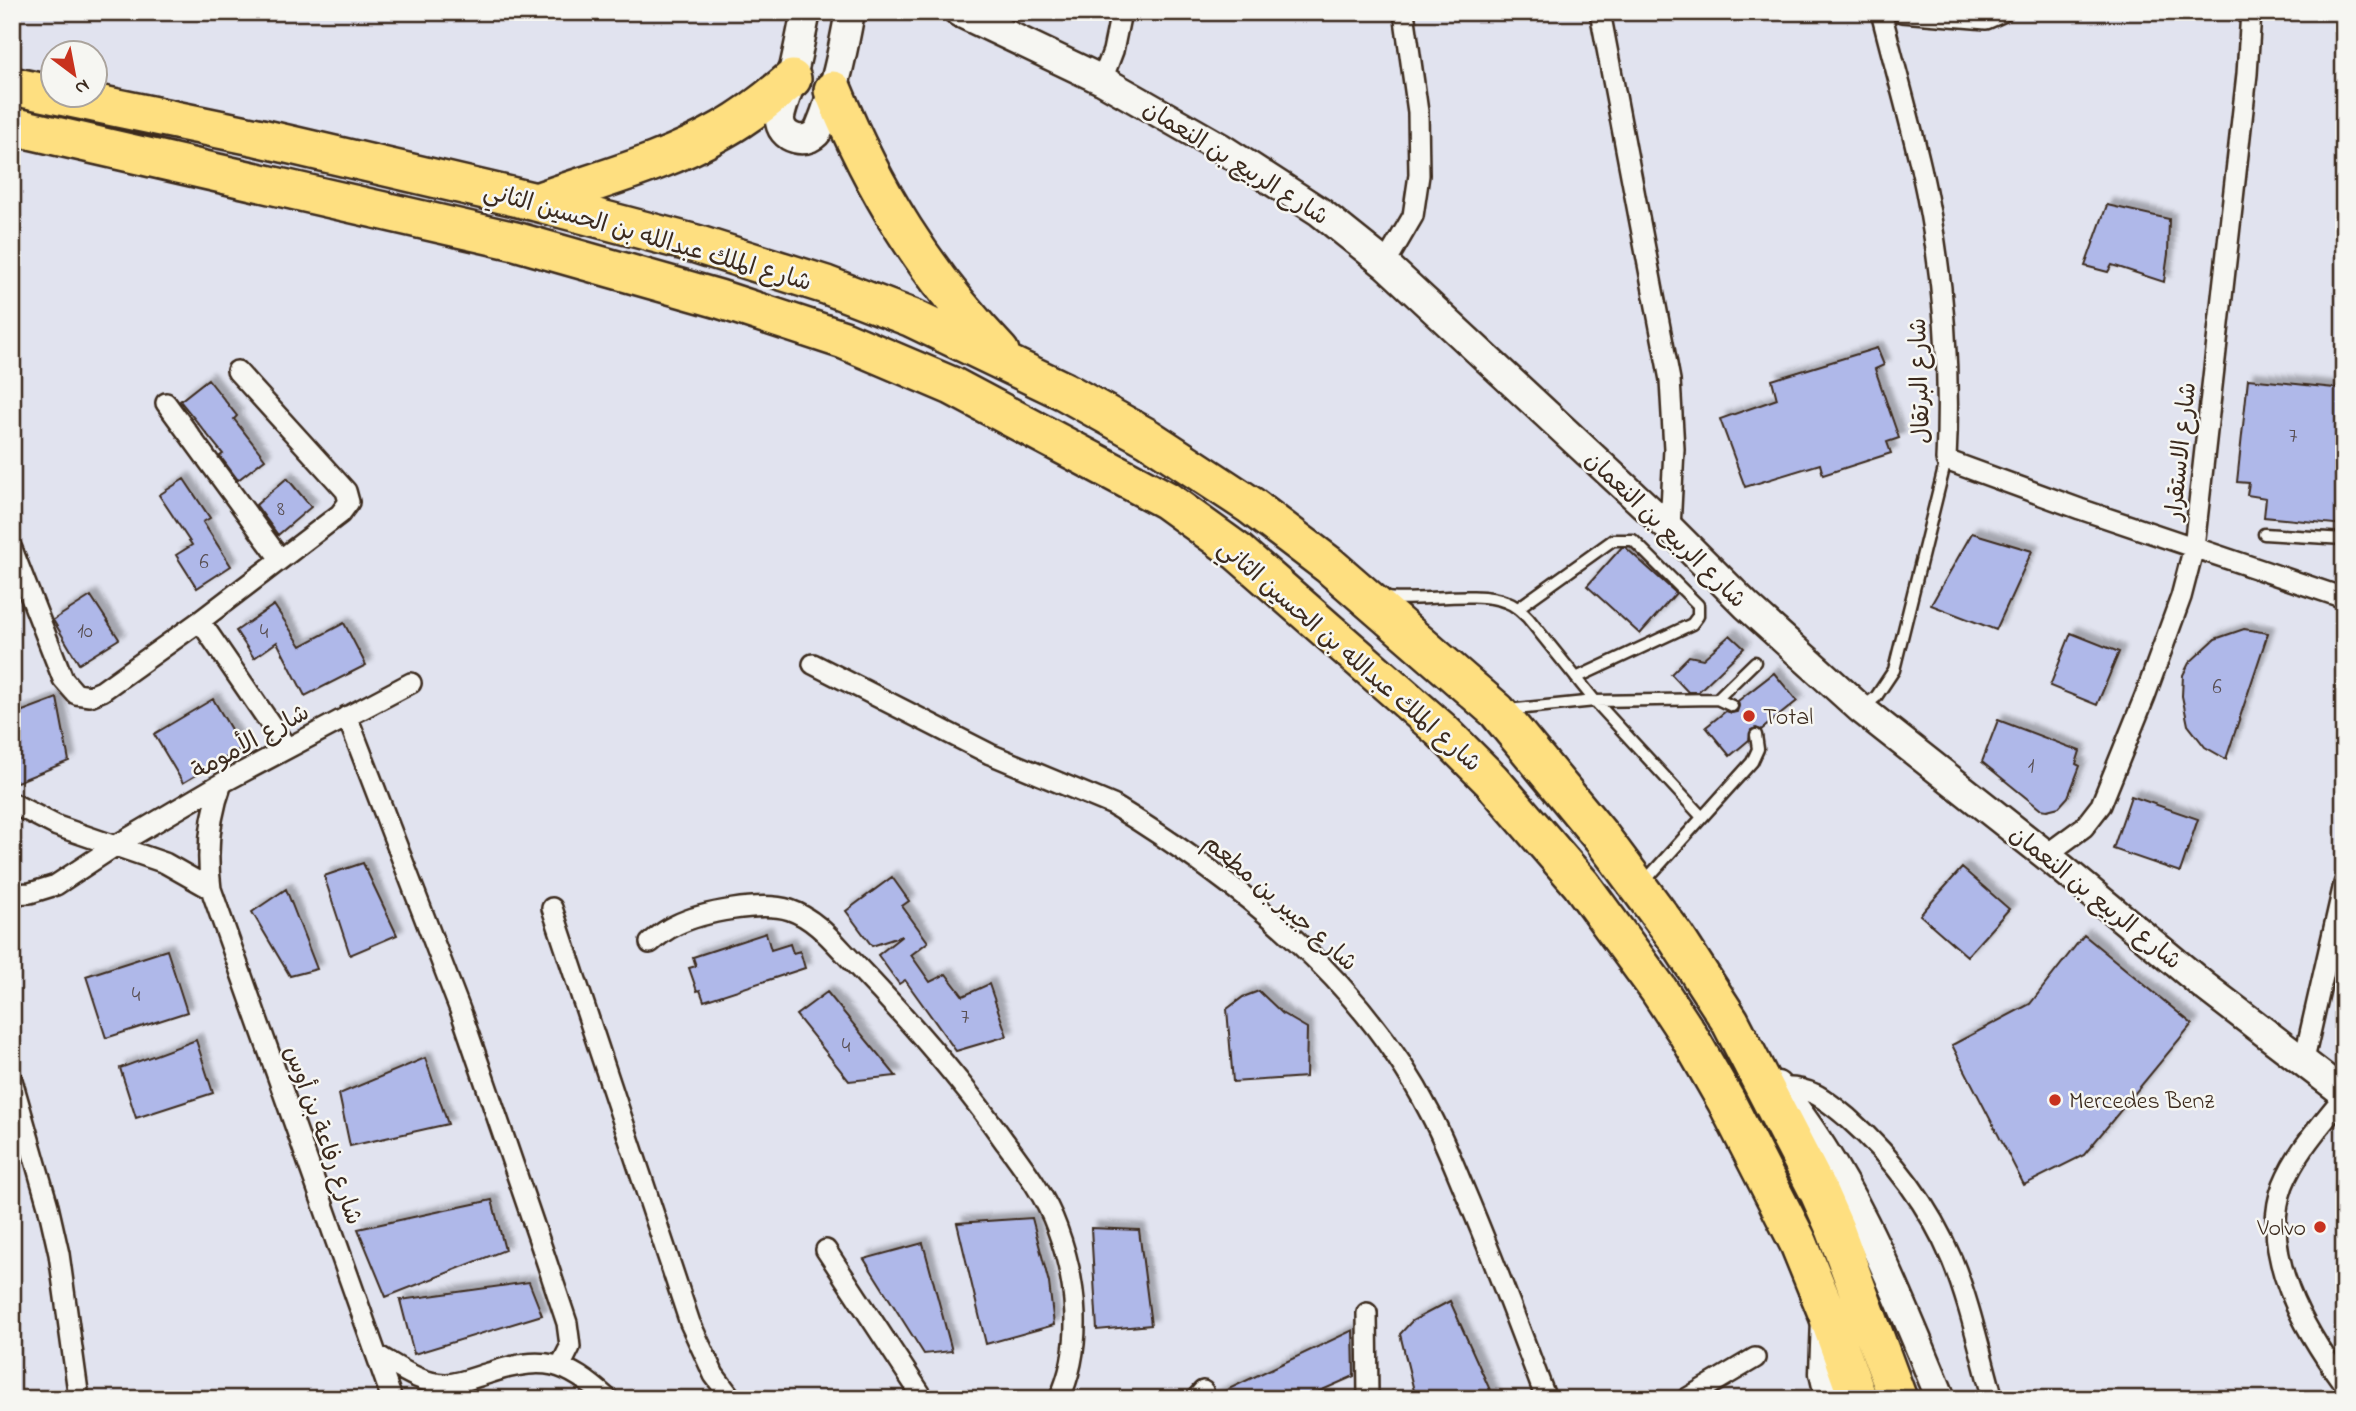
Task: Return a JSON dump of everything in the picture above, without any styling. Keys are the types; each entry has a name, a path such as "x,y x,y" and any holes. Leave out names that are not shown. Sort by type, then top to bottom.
{"highway":[{"path":"536,202 689,147 722,131 751,112 792,79"},
{"name":"شارع الملك عبدالله بن الحسين الثاني","path":"12,86 284,142 536,202 696,243 826,285 912,318 1064,391 1148,438 1239,497 1329,565 1497,711 1640,887 1730,1021 1751,1059 1835,1228 1898,1399"},
{"path":"832,90 871,176 913,246 948,293 1012,366"},
{"name":"شارع الملك عبدالله بن الحسين الثاني","path":"12,125 515,241 719,299 844,340 952,386 1167,500 1238,552 1441,730 1491,780 1581,884 1631,950 1687,1033 1774,1194 1799,1244 1858,1399"}],"street":[{"path":"806,12 792,79 780,119 785,132 797,140 808,139 819,131 853,17"},
{"name":"شارع الربيع بن النعمان","path":"959,12 1102,80 1221,148 1320,212 1385,264 1861,709 2344,1095"},
{"path":"1102,80 1113,51 1121,12"},
{"path":"1385,264 1413,216 1419,175 1418,112 1404,12"},
{"path":"1600,12 1670,380 1674,449 1670,529"},
{"name":"شارع البرتقال","path":"1881,12 1921,169 1938,267 1949,403 1946,460 2080,509 2344,598"},
{"path":"1902,12 1986,19 2002,12"},
{"name":"شارع الاستقرار","path":"2046,855 2084,827 2101,805 2181,597 2194,547 2252,12"},
{"path":"12,549 63,679 71,690 80,696 90,696 102,691 200,621 340,514 349,502 349,497 339,483 237,371"},
{"path":"166,403 280,559"},
{"path":"200,621 287,748"},
{"name":"شارع جبير بن مطعم","path":"813,664 955,738 1114,805 1137,819 1226,881 1348,992 1380,1032 1430,1112 1482,1232 1546,1399"},
{"name":"شارع الأمومة","path":"12,894 30,893 56,885 115,846 222,783 411,683"},
{"path":"347,716 462,1015 567,1323 570,1348 562,1365"},
{"name":"شارع رفاعة بن أوس","path":"222,783 208,835 211,889 392,1399"},
{"path":"12,803 57,826 165,863 211,889"},
{"path":"2303,1064 2344,884"},
{"path":"650,943 676,925 698,917 767,906 790,910 827,935 888,999 952,1071 1040,1192 1057,1226 1068,1264 1074,1308 1074,1346 1067,1382 1059,1399"},
{"path":"552,908 690,1323 714,1375 732,1399"},
{"path":"1751,1059 1779,1088 1821,1144 1851,1195 1941,1399"},
{"path":"12,1080 59,1254 79,1399"},
{"path":"1779,1088 1802,1088 1822,1096 1868,1136 1902,1174 1930,1216 1952,1262 1993,1399"},
{"path":"2344,1095 2315,1132 2290,1171 2283,1187 2276,1226 2278,1249 2293,1296 2329,1363 2344,1384"},
{"path":"826,1250 924,1399"},
{"path":"1367,1313 1368,1399"},
{"path":"1830,1399 1824,1373 1832,1328"},
{"path":"377,1356 424,1380 446,1384 524,1363 562,1365 581,1376 608,1399"},
{"path":"1686,1399 1755,1358"},
{"path":"451,1399 465,1381"}],"lane":[{"path":"1861,709 1877,697 1894,670 1946,460"},
{"path":"2263,534 2344,539"},
{"path":"1518,608 1613,540 1633,540 1698,605 1698,616 1692,624 1576,678"},
{"path":"1363,596 1425,600 1492,598 1518,608 1595,701 1702,817"},
{"path":"1717,699 1755,662"},
{"path":"1497,711 1595,701 1717,699 1732,706"},
{"path":"1640,887 1752,762 1758,749 1756,735"}],"building":[{"path":"2107,205 2169,219 2164,282 2112,265 2108,272 2085,266"},
{"path":"1877,348 1884,365 1875,369 1899,438 1887,442 1891,453 1823,475 1820,464 1745,487 1720,419 1777,399 1772,380"},
{"path":"208,379 237,416 234,419 265,459 238,480 220,456 223,454 180,401"},
{"path":"2248,379 2344,389 2344,525 2264,517 2266,498 2247,495 2249,483 2237,482"},
{"path":"287,478 311,507 278,535 256,505"},
{"path":"184,479 210,518 203,522 231,566 197,588 176,555 192,545 159,495"},
{"path":"1972,533 2032,551 1996,630 1931,605"},
{"path":"1622,547 1676,593 1640,634 1587,586"},
{"path":"91,596 119,639 79,664 53,620"},
{"path":"274,605 301,646 344,623 366,665 305,696 277,642 254,658 236,631"},
{"path":"2244,629 2268,633 2226,759 2205,747 2188,725 2182,696 2183,675 2189,663 2215,639"},
{"path":"2071,633 2119,652 2097,705 2050,686"},
{"path":"1730,635 1744,648 1698,692 1688,692 1671,674 1689,656 1703,659"},
{"name":"Total","path":"1774,673 1797,701 1761,730 1751,730 1749,740 1730,756 1706,727 1726,711 1737,712 1738,701"},
{"path":"57,698 69,761 12,784 12,715"},
{"path":"213,699 242,748 183,783 154,734"},
{"path":"1998,720 2080,751 2076,764 2080,766 2068,797 2059,807 2040,809 1982,762"},
{"path":"2131,796 2198,819 2180,872 2113,849"},
{"path":"363,863 397,935 350,955 324,876"},
{"path":"1962,868 2009,909 1967,956 1920,915"},
{"path":"892,877 909,901 902,906 928,942 911,955 930,982 946,974 963,996 989,984 1007,1036 956,1051 905,980 899,984 878,955 902,936 872,946 846,911"},
{"path":"286,889 317,969 290,976 252,912"},
{"path":"766,933 771,950 790,944 793,953 800,951 805,968 704,1001 700,990 697,991 689,968 696,966 693,957"},
{"name":"Mercedes Benz","path":"2084,935 2192,1024 2084,1155 2024,1185 1952,1045 2030,1004"},
{"path":"167,950 187,1012 106,1038 86,976"},
{"path":"1259,991 1283,1014 1307,1028 1306,1077 1233,1082 1227,1009 1243,997"},
{"path":"827,992 896,1076 849,1081 796,1015"},
{"path":"196,1040 213,1093 136,1118 120,1068"},
{"path":"425,1058 448,1124 350,1146 339,1094"},
{"path":"492,1200 505,1250 386,1297 358,1229"},
{"path":"1032,1218 1049,1283 1054,1325 986,1344 957,1223"},
{"path":"1091,1228 1139,1230 1151,1325 1097,1330"},
{"path":"923,1243 952,1351 924,1354 864,1259"},
{"path":"529,1282 542,1315 414,1354 400,1300"},
{"path":"1450,1301 1494,1399 1416,1399 1400,1334 1412,1321"},
{"path":"1353,1330 1354,1376 1302,1399 1212,1399 1214,1396"}],"place":[{"name":"Total","path":"1749,716"},
{"name":"Mercedes Benz","path":"2055,1100"},
{"name":"Volvo","path":"2320,1227"}]}
